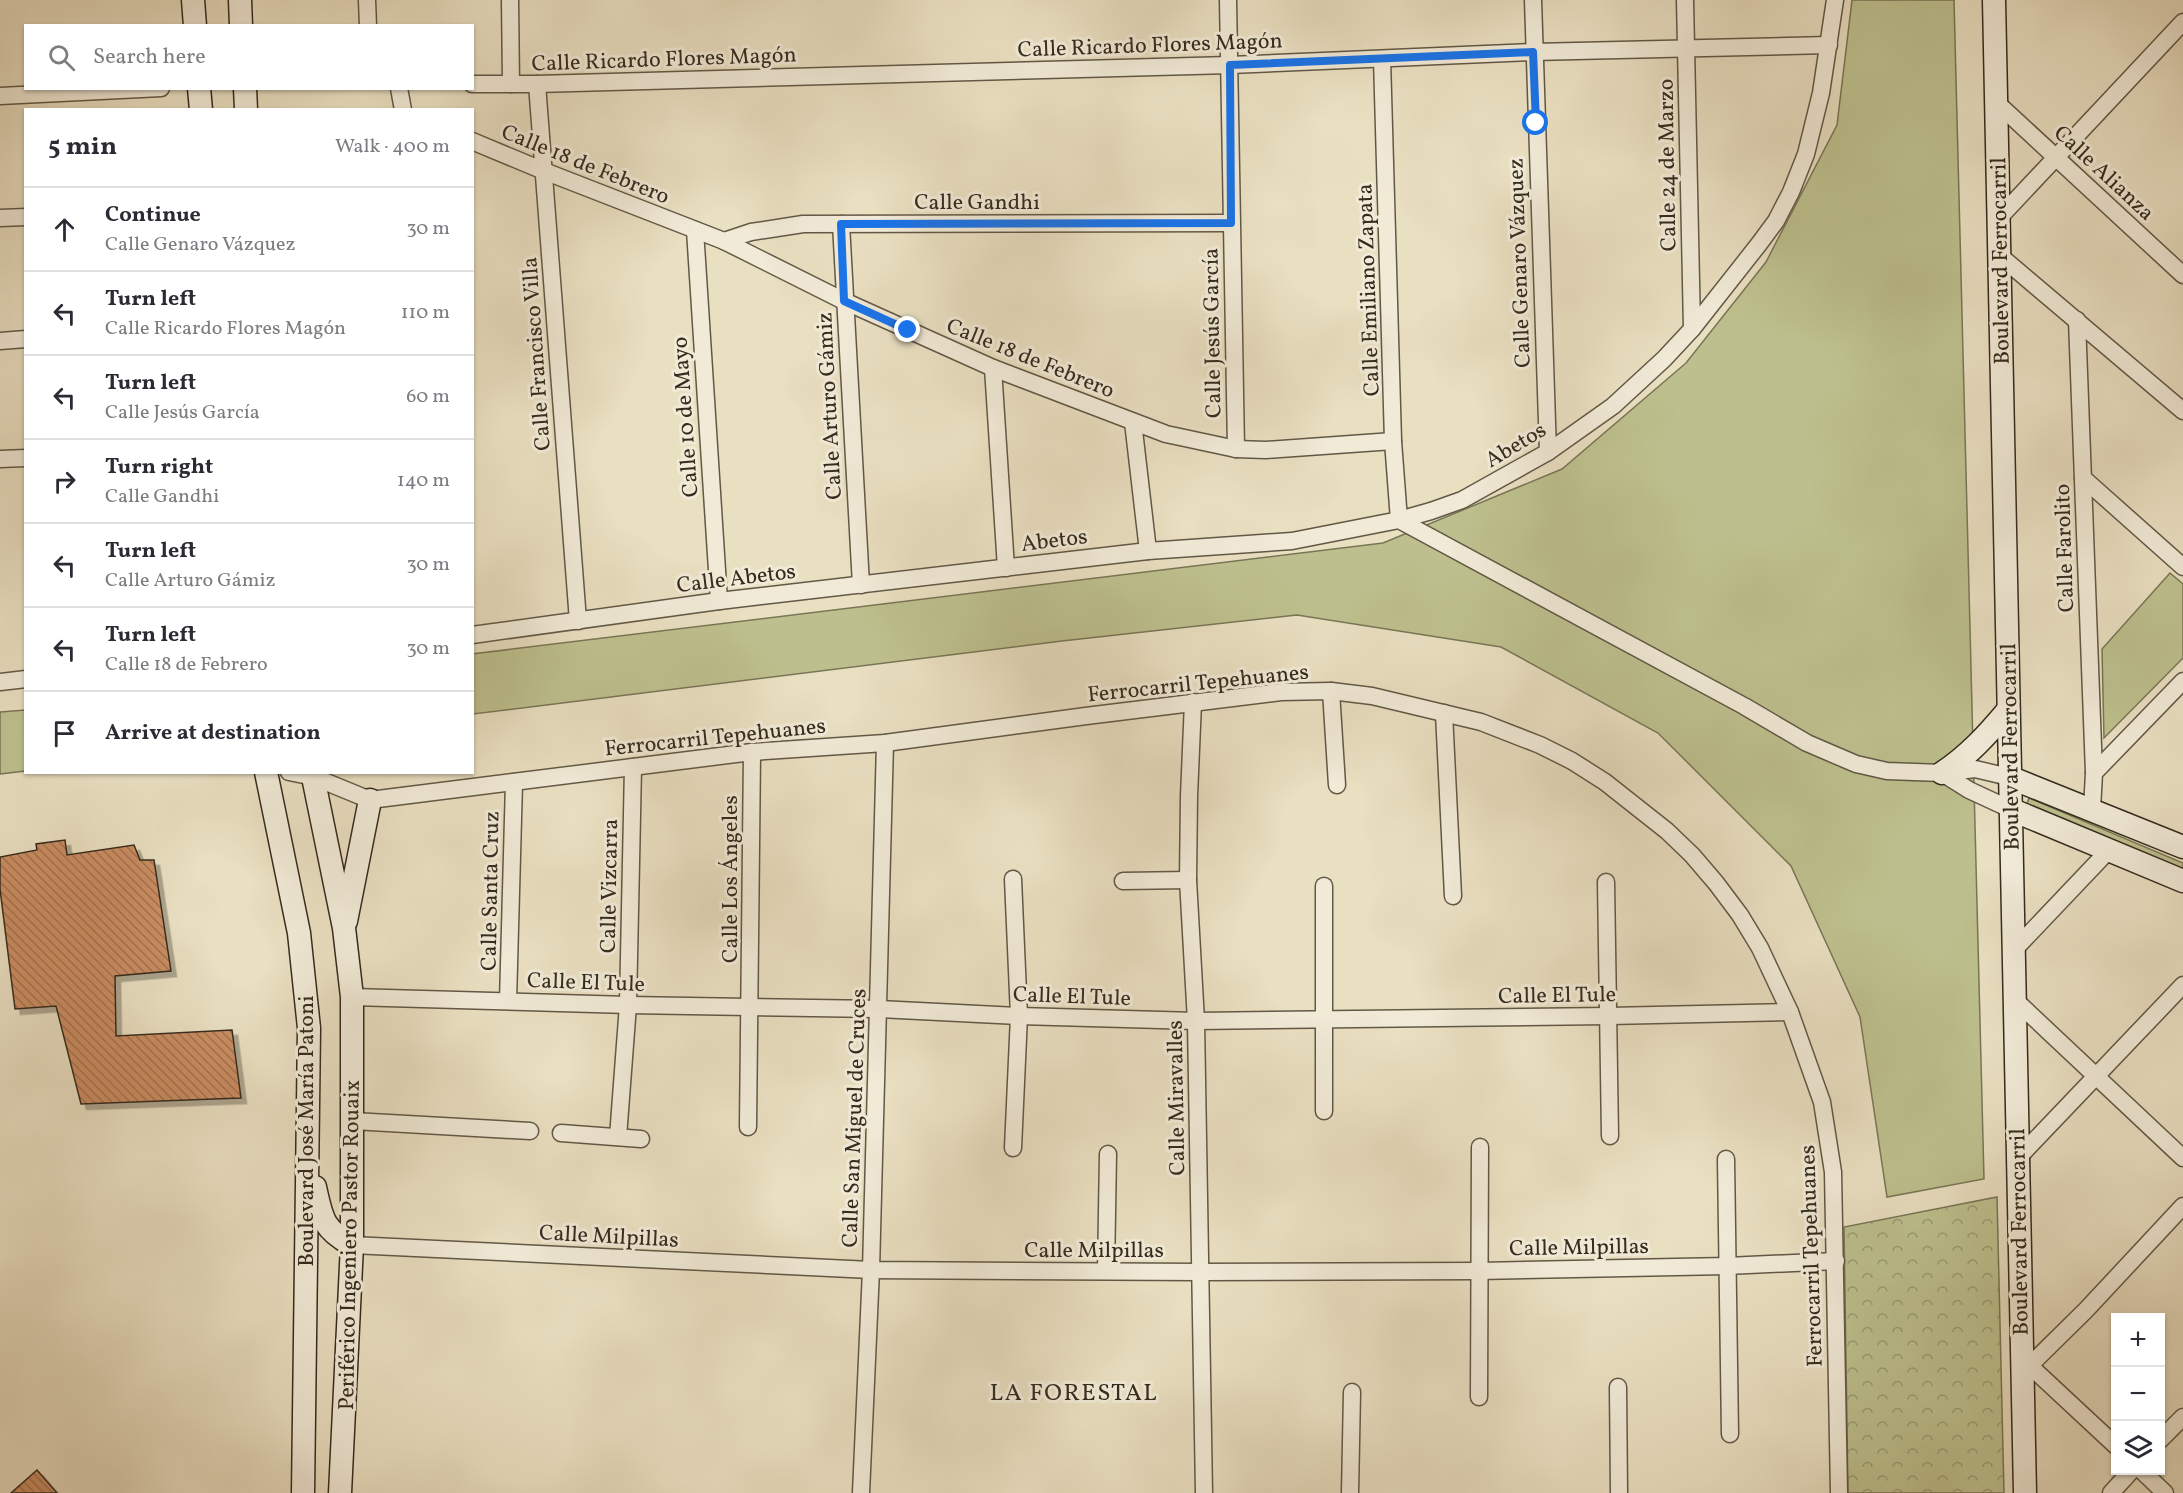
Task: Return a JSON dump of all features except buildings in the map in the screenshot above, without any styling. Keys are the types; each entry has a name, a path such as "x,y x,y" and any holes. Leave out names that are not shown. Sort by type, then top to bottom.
{"main road":[{"path":"193,0 195,24"},
{"path":"240,0 241,24"},
{"name":"Boulevard Ferrocarril","path":"1994,0 2017,1159 2026,1370 2025,1493"},
{"path":"199,90 201,108"},
{"path":"245,90 246,108"},
{"path":"1942,772 1956,764 1985,737 2008,710"},
{"name":"Boulevard José María Patoni","path":"266,774 297,922 307,997 310,1062 303,1493"},
{"name":"Boulevard José María Patoni","path":"313,775 344,928 352,996"},
{"path":"2009,777 2183,847"},
{"path":"344,928 370,800"},
{"path":"2010,809 2183,881"},
{"name":"Periférico Ingeniero Pastor Rouaix","path":"340,1493 352,1245 352,996"},
{"path":"308,1150 323,1220 333,1233 352,1245"}],"street":[{"path":"367,0 368,24"},
{"path":"510,0 511,84"},
{"name":"Calle Jesús García","path":"1228,0 1236,448"},
{"name":"Calle Genaro Vázquez","path":"1533,0 1548,452"},
{"name":"Calle 24 de Marzo","path":"1685,0 1692,329"},
{"name":"Abetos","path":"1006,568 1148,551 1292,541 1399,520 1462,500 1548,452 1613,406 1657,366 1692,329 1776,221 1791,192 1806,154 1814,125 1835,0"},
{"path":"1999,218 2183,22"},
{"name":"Calle Ricardo Flores Magón","path":"474,84 1230,65 1533,52 1829,45"},
{"name":"Calle Emiliano Zapata","path":"1382,59 1394,441 1399,520"},
{"name":"Calle Francisco Villa","path":"537,84 578,621"},
{"path":"0,96 121,90"},
{"path":"399,90 403,108"},
{"name":"Calle Alianza","path":"1996,102 2183,275"},
{"name":"Calle 18 de Febrero","path":"474,142 724,241 844,301 993,368 1166,434 1236,448 1277,449 1394,441"},
{"path":"0,218 24,217"},
{"name":"Calle Gandhi","path":"724,241 750,232 779,226 1231,223"},
{"name":"Calle Arturo Gámiz","path":"841,224 861,585"},
{"name":"Calle 10 de Mayo","path":"695,230 719,601"},
{"path":"1999,255 2183,411"},
{"name":"Calle Farolito","path":"2077,320 2094,773 2092,809"},
{"path":"0,341 24,339"},
{"path":"993,368 1006,568"},
{"path":"1133,422 1148,551"},
{"path":"0,459 24,458"},
{"path":"2083,478 2183,567"},
{"path":"1399,520 1807,743 1856,764 1887,771 1942,772 1975,769 2009,777"},
{"name":"Calle Abetos","path":"474,635 719,601 1006,568"},
{"path":"0,682 24,679"},
{"path":"2094,773 2183,681"},
{"path":"1331,691 1337,785"},
{"name":"Ferrocarril Tepehuanes","path":"313,775 370,800 752,752 885,743 1193,702 1281,692 1331,691 1372,696 1480,722 1572,761 1605,782 1667,831 1700,864 1740,915 1760,948 1790,1012 1822,1102 1834,1182 1839,1493"},
{"name":"Calle Miravalles","path":"1193,702 1188,880 1196,1021 1204,1493"},
{"path":"1444,713 1453,896"},
{"name":"Calle San Miguel de Cruces","path":"861,1493 871,1270 885,743"},
{"name":"Calle Los Ángeles","path":"748,1127 752,752"},
{"name":"Calle Vizcarra","path":"618,1137 628,1005 633,766"},
{"path":"1942,772 1969,790 2010,809"},
{"name":"Calle Santa Cruz","path":"508,1001 514,782"},
{"path":"2014,950 2109,850"},
{"path":"1012,1148 1019,1016 1013,879"},
{"path":"1122,881 1188,880"},
{"path":"1606,882 1610,1136"},
{"path":"1324,886 1324,1111"},
{"path":"2017,1159 2183,986"},
{"name":"Calle El Tule","path":"352,996 1196,1021 1790,1012"},
{"path":"2014,999 2183,1158"},
{"path":"353,1120 530,1131"},
{"path":"561,1133 641,1139"},
{"path":"1479,1397 1480,1147"},
{"path":"1106,1271 1108,1154"},
{"path":"1726,1159 1730,1434"},
{"path":"2111,1443 2026,1370 2183,1206"},
{"name":"Calle Milpillas","path":"352,1245 871,1270 1201,1272 1479,1270 1727,1266 1836,1261"},
{"path":"1618,1387 1620,1493"},
{"path":"1350,1493 1352,1392"},
{"path":"2165,1435 2183,1417"},
{"path":"2111,1493 2127,1475"},
{"path":"2146,1475 2165,1493"}],"green space":[{"path":"1852,0 1954,0 1984,1179 1887,1197 1860,1017 1791,866 1658,733 1501,647 1297,615 1062,641 474,714 474,654 1383,543 1562,469 1686,363 1766,262 1837,125"},
{"path":"2170,573 2183,584 2183,658 2104,738 2102,649"},
{"path":"24,710 24,771 0,774 0,712"},
{"path":"2029,798 2183,863 2183,873 2026,806"},
{"path":"1997,1197 2004,1493 1848,1493 1844,1227"}],"district":[{"name":"LA FORESTAL","path":"1074,1392"}],"route":[{"path":"908,330 844,301 841,224 1231,223 1230,65 1533,52 1536,123"}]}
